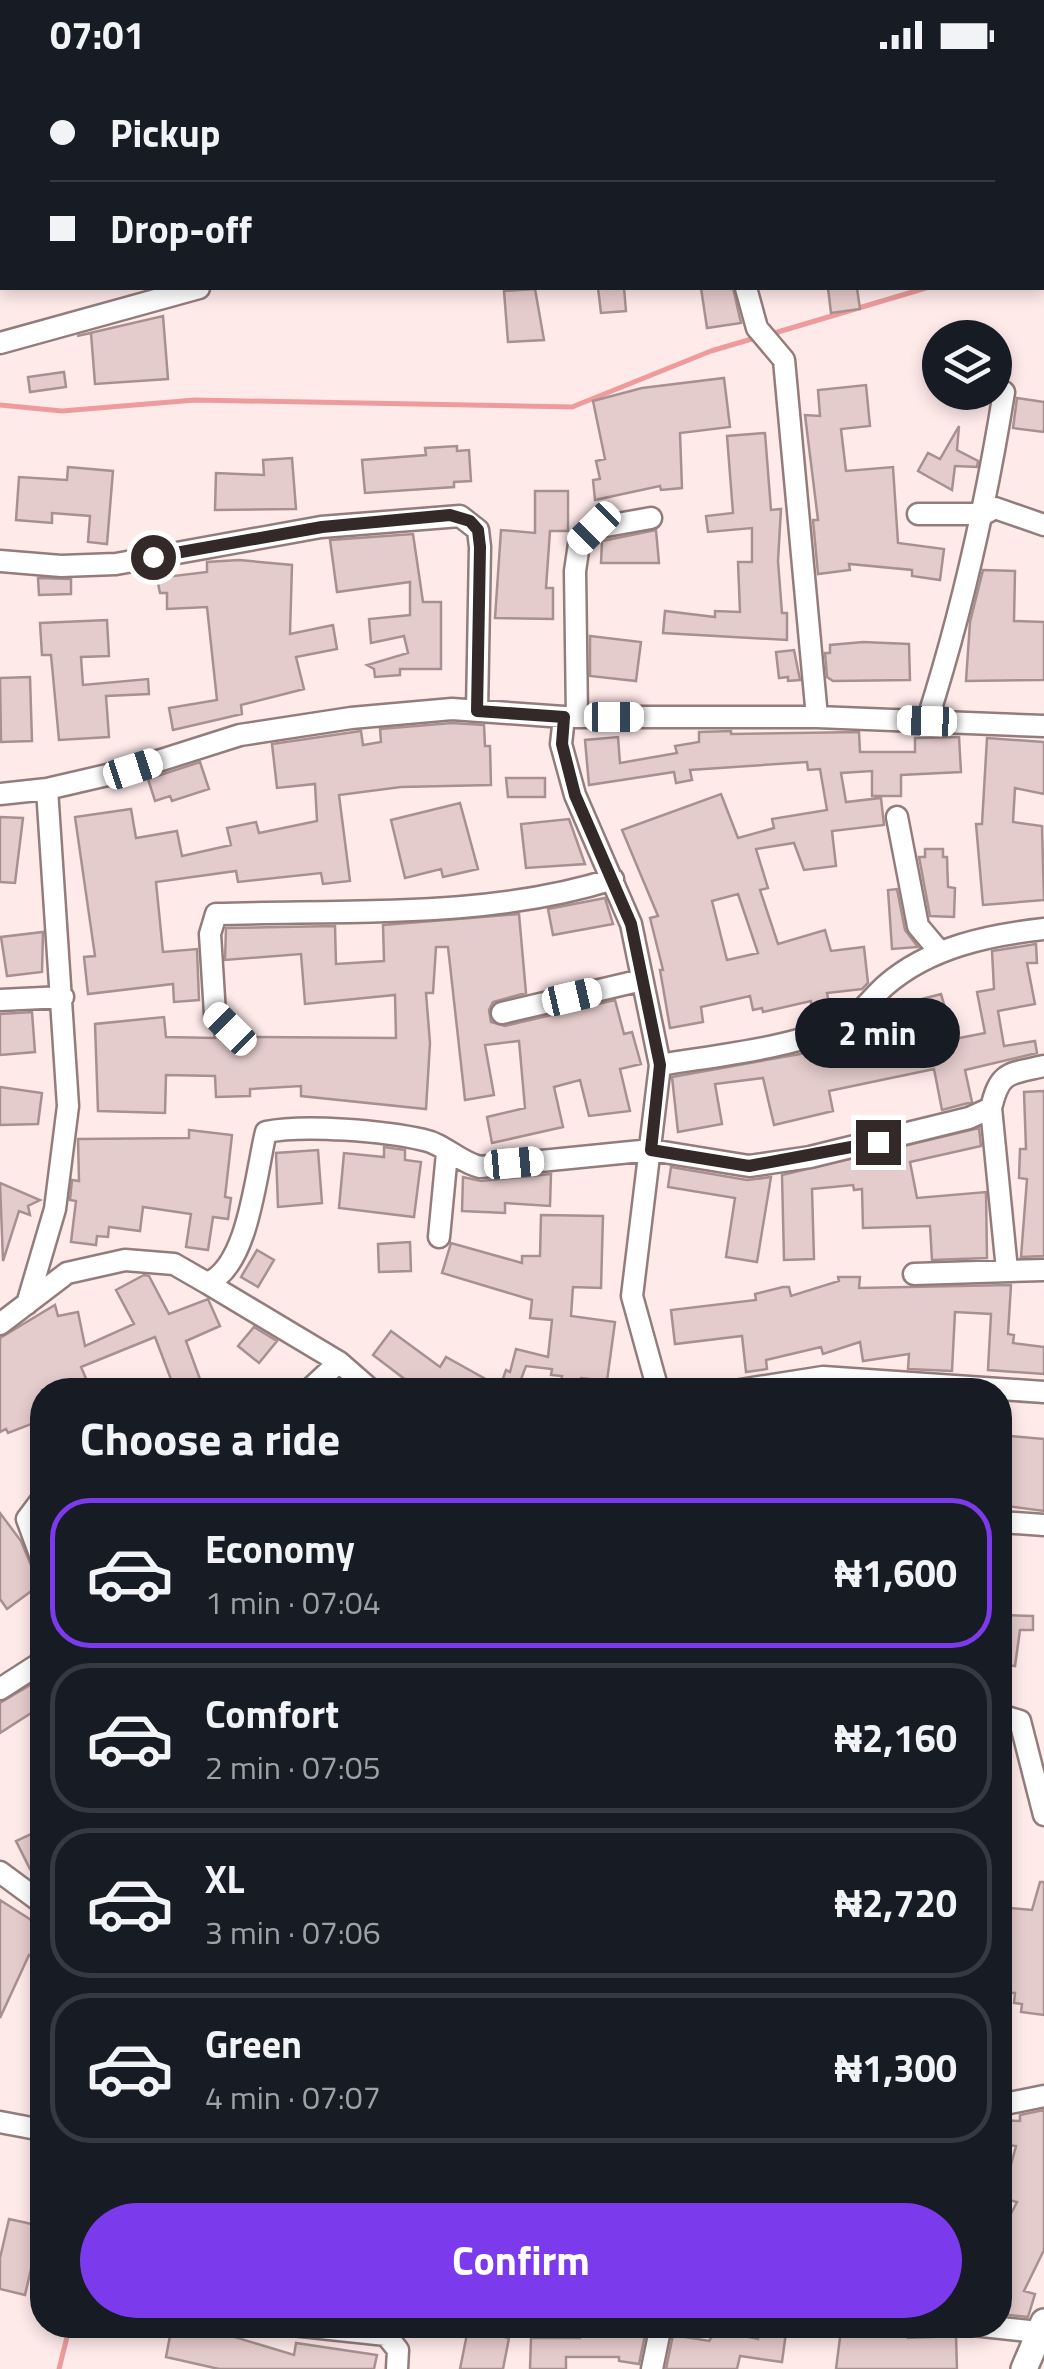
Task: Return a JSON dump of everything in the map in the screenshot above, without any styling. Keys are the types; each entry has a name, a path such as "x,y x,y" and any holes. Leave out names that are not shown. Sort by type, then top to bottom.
{"street":[{"path":"0,342 192,290"},
{"path":"747,290 757,328 784,360 817,718"},
{"path":"927,721 961,616 984,514 1001,410"},
{"path":"918,514 984,514 994,508 1044,525"},
{"path":"0,562 116,564 322,527 460,516 478,530 480,547 477,711"},
{"path":"651,518 594,528 580,544 575,571 571,717 562,744 575,795 631,924 660,1065 632,1296 655,1378"},
{"path":"0,794 47,790 133,769 240,735 351,718 477,711 571,717 817,718 1044,726"},
{"path":"27,1306 55,1209 68,1106 64,997 47,790"},
{"path":"897,817 918,926 940,952"},
{"path":"230,1029 215,1014 210,934 216,914 482,904 561,896 613,880"},
{"path":"660,1065 793,1042 846,1024 889,982 940,952 997,934 1044,930"},
{"path":"502,1013 642,980"},
{"path":"0,1000 64,997"},
{"path":"1007,1270 991,1108 998,1082 1007,1075 1044,1066"},
{"path":"207,1284 219,1279 235,1253 256,1190 266,1132 297,1126 427,1140 480,1166 651,1150 749,1166 912,1134 991,1108"},
{"path":"438,1237 447,1153"},
{"path":"0,1324 67,1273 125,1260 174,1264 339,1362 358,1378"},
{"path":"914,1274 1044,1270"},
{"path":"322,1378 339,1362"},
{"path":"811,1378 851,1378"},
{"path":"1012,1390 1044,1392"},
{"path":"1012,1523 1044,1525"},
{"path":"0,1688 30,1669"},
{"path":"1012,1718 1020,1721 1035,1795 1044,1815"},
{"path":"0,1872 30,1893"},
{"path":"1012,2103 1044,2096"},
{"path":"0,2122 30,2128"},
{"path":"1012,2326 1041,2327 1024,2369"},
{"path":"391,2338 398,2350 397,2369"},
{"path":"652,2369 658,2338"}],"building":[{"path":"535,290 544,340 508,342 504,291"},
{"path":"598,290 624,290 626,311 601,313"},
{"path":"701,290 733,290 741,323 707,328"},
{"path":"828,290 857,290 860,309 831,313"},
{"path":"163,316 168,379 95,384 91,333 77,336"},
{"path":"64,372 66,387 30,392 28,377"},
{"path":"724,378 730,427 680,433 682,488 661,490 660,486 595,500 593,480 600,479 596,461 605,459 593,401 642,388"},
{"path":"866,385 870,426 841,429 846,471 893,467 898,543 944,549 940,580 912,576 912,570 849,564 850,570 818,574 813,520 818,520 805,415 820,416 818,390"},
{"path":"1017,398 1044,402 1044,432 1013,428"},
{"path":"959,426 957,450 978,461 977,467 955,466 952,490 918,471 928,453 940,459"},
{"path":"765,433 771,510 781,509 778,561 782,613 787,613 787,640 663,633 665,611 715,617 715,611 740,612 738,562 752,562 752,528 708,532 706,516 733,513 727,436"},
{"path":"457,446 457,451 469,450 471,481 454,482 454,487 365,493 362,460 426,455 425,448"},
{"path":"292,458 296,509 215,510 216,473 264,475 263,460"},
{"path":"68,467 113,471 107,544 88,542 90,516 52,513 52,523 16,520 19,477 67,480"},
{"path":"535,491 568,491 568,531 550,531 546,588 553,588 553,619 495,618 501,530 535,533"},
{"path":"656,530 659,563 601,563 602,541"},
{"path":"413,534 423,602 441,602 441,669 400,669 400,675 375,677 374,669 367,665 408,653 404,636 371,643 369,619 410,615 410,582 337,592 330,540"},
{"path":"239,560 292,565 290,634 333,625 337,649 296,657 304,689 241,705 242,714 173,730 169,708 217,700 207,607 167,609 167,593 160,593 157,578 207,572 207,562"},
{"path":"983,570 1015,571 1014,621 1044,622 1044,680 966,681 970,622"},
{"path":"38,578 71,579 71,594 39,595"},
{"path":"107,620 109,656 81,657 83,685 148,679 149,694 106,696 109,737 59,740 51,655 42,655 40,623"},
{"path":"590,636 641,642 636,681 590,676"},
{"path":"909,644 910,680 833,681 827,677 825,653 830,653 830,645"},
{"path":"794,650 800,680 779,678 776,652"},
{"path":"30,677 32,741 1,742 0,678"},
{"path":"452,723 484,725 485,746 490,746 491,785 401,787 339,795 350,881 323,884 321,873 238,882 236,871 156,882 163,952 197,949 199,1000 174,1002 173,984 88,994 84,957 95,956 75,817 131,809 136,838 177,831 182,856 231,845 227,828 256,822 259,833 317,821 315,784 277,788 272,744 361,731 363,745 381,742 380,729"},
{"path":"699,732 859,732 860,752 915,752 915,738 959,737 961,772 901,775 901,796 872,796 872,771 841,773 846,802 881,798 884,825 832,831 836,866 804,870 794,843 756,849 768,888 760,890 778,944 825,930 831,951 864,947 868,983 862,989 827,993 829,1003 812,1008 811,1001 763,1012 762,1008 753,1010 750,996 701,1007 703,1022 670,1028 663,970 650,918 658,916 622,830 721,794 738,838 774,828 772,819 827,810 820,769 808,770 807,762 690,770 692,780 676,783 674,772 589,785 585,740 618,737 620,763 677,753 675,746 699,742","holes":["738,894 758,953 727,960 712,901"]},
{"path":"987,738 1044,742 1044,794 1015,788 1013,822 1042,826 1044,900 983,905 976,824 982,824"},
{"path":"200,762 209,789 172,801 170,796 155,801 148,779"},
{"path":"506,778 545,778 545,797 508,797"},
{"path":"460,803 478,869 443,877 441,869 405,878 391,820"},
{"path":"0,817 23,818 15,883 0,882"},
{"path":"569,819 585,864 526,868 521,824"},
{"path":"925,849 943,849 943,857 947,857 948,887 955,888 954,917 930,916 919,857 925,857"},
{"path":"897,889 905,930 918,947 892,949 888,890"},
{"path":"605,898 613,924 553,935 548,909"},
{"path":"519,914 526,993 493,1002 489,1010 491,1022 505,1026 615,1000 624,1034 632,1032 641,1064 620,1069 630,1111 589,1116 580,1080 554,1087 563,1127 492,1143 487,1117 525,1108 519,1041 485,1045 494,1095 465,1100 448,947 436,947 433,993 426,993 430,1043 426,1109 301,1096 301,1086 250,1089 250,1096 216,1097 215,1076 166,1075 165,1113 98,1111 95,1024 164,1017 166,1037 215,1038 214,1033 227,1042 239,1039 243,1032 249,1032 249,1037 396,1038 395,995 305,1004 301,954 225,960 226,928 335,926 336,964 384,961 383,925"},
{"path":"43,932 42,972 7,976 1,937"},
{"path":"1036,944 1037,963 1027,963 1035,1004 998,1011 1004,1046 1035,1041 1037,1053 965,1070 972,1102 942,1110 934,1069 829,1091 833,1111 774,1125 763,1078 715,1084 722,1124 678,1132 672,1077 800,1054 846,1039 872,1022 876,1051 898,1049 895,1006 941,994 954,1039 985,1033 977,992 994,989 992,951"},
{"path":"32,1012 35,1052 0,1055 0,1014"},
{"path":"0,1087 42,1093 38,1124 0,1125"},
{"path":"1044,1091 1044,1256 1021,1257 1027,1179 1019,1178 1020,1149 1026,1149 1024,1092"},
{"path":"979,1128 981,1146 910,1162 917,1198 986,1192 987,1258 932,1260 930,1226 863,1228 862,1189 854,1190 853,1185 812,1189 814,1259 784,1260 782,1175"},
{"path":"189,1130 232,1135 225,1197 231,1198 228,1219 213,1217 208,1250 186,1247 191,1214 143,1207 140,1231 109,1227 108,1237 97,1236 96,1245 71,1242 76,1201 70,1200 72,1180 79,1181 78,1139 189,1138"},
{"path":"384,1147 405,1150 405,1160 421,1162 414,1217 339,1208 344,1153 384,1157"},
{"path":"318,1150 322,1203 278,1207 276,1153"},
{"path":"671,1167 747,1180 771,1177 757,1262 726,1257 735,1198 668,1187"},
{"path":"551,1174 550,1206 505,1203 505,1213 462,1211 463,1177 481,1181"},
{"path":"0,1183 40,1200 28,1206 30,1215 19,1211 3,1261"},
{"path":"541,1215 603,1216 601,1288 573,1287 571,1316 615,1322 607,1378 562,1378 551,1375 552,1369 526,1366 522,1378 503,1378 506,1370 510,1372 516,1349 548,1357 552,1320 530,1318 532,1300 442,1273 451,1243 522,1263 522,1256 540,1256"},
{"path":"410,1242 411,1271 379,1272 378,1244"},
{"path":"257,1250 274,1260 258,1287 241,1277"},
{"path":"149,1276 169,1314 208,1299 220,1326 186,1341 200,1378 170,1378 155,1337 81,1367 86,1378 30,1378 30,1425 0,1432 0,1338 55,1305 58,1316 78,1312 85,1346 134,1324 116,1290"},
{"path":"838,1277 860,1277 859,1288 1011,1285 1008,1334 1014,1335 1013,1343 1044,1347 1044,1374 988,1370 991,1314 955,1312 952,1371 908,1369 909,1354 863,1361 860,1342 823,1354 821,1347 766,1360 767,1369 746,1372 742,1336 675,1344 671,1310 756,1300 755,1294 783,1287 789,1287 791,1296 839,1281"},
{"path":"254,1327 277,1341 259,1363 238,1346"},
{"path":"391,1331 440,1367 446,1357 484,1378 403,1378 373,1355"},
{"path":"1012,1436 1044,1439 1044,1511 1012,1507"},
{"path":"0,1513 21,1541 30,1563 30,1592 7,1609 0,1599"},
{"path":"1012,1615 1033,1616 1033,1630 1020,1630 1015,1666"},
{"path":"30,1685 30,1714 0,1733 0,1703"},
{"path":"30,1835 30,1869 16,1841"},
{"path":"1040,1882 1044,1882 1044,2015 1021,2012 1022,2004 1014,2003 1012,1993 1012,1908 1032,1910"},
{"path":"0,1900 30,1919 30,1956 0,2018"},
{"path":"1044,2110 1044,2250 1024,2291 1035,2294 1028,2317 1012,2315 1012,2212 1017,2202 1012,2201 1016,2146 1012,2146 1012,2121 1020,2121 1020,2115"},
{"path":"9,2219 30,2224 30,2273 25,2295 0,2289 0,2258"},
{"path":"170,2338 238,2338 294,2355 296,2343 377,2355 374,2369 219,2369 166,2357"},
{"path":"466,2338 509,2338 503,2369 460,2369"},
{"path":"531,2338 644,2338 639,2364 619,2361 619,2357 566,2357 566,2369 530,2369"},
{"path":"672,2338 785,2338 782,2362 740,2356 737,2369 666,2369"},
{"path":"840,2338 956,2338 957,2369 836,2369"}],"waterway":[{"path":"771,334 919,290"},
{"path":"0,405 62,411 195,400 572,407 711,351 755,338"},
{"path":"59,2369 67,2338"}],"route":[{"path":"153,557 322,527 450,515 470,521 478,530 480,547 477,711 564,717 562,744 575,795 631,924 660,1065 651,1150 749,1166 878,1142"}]}
